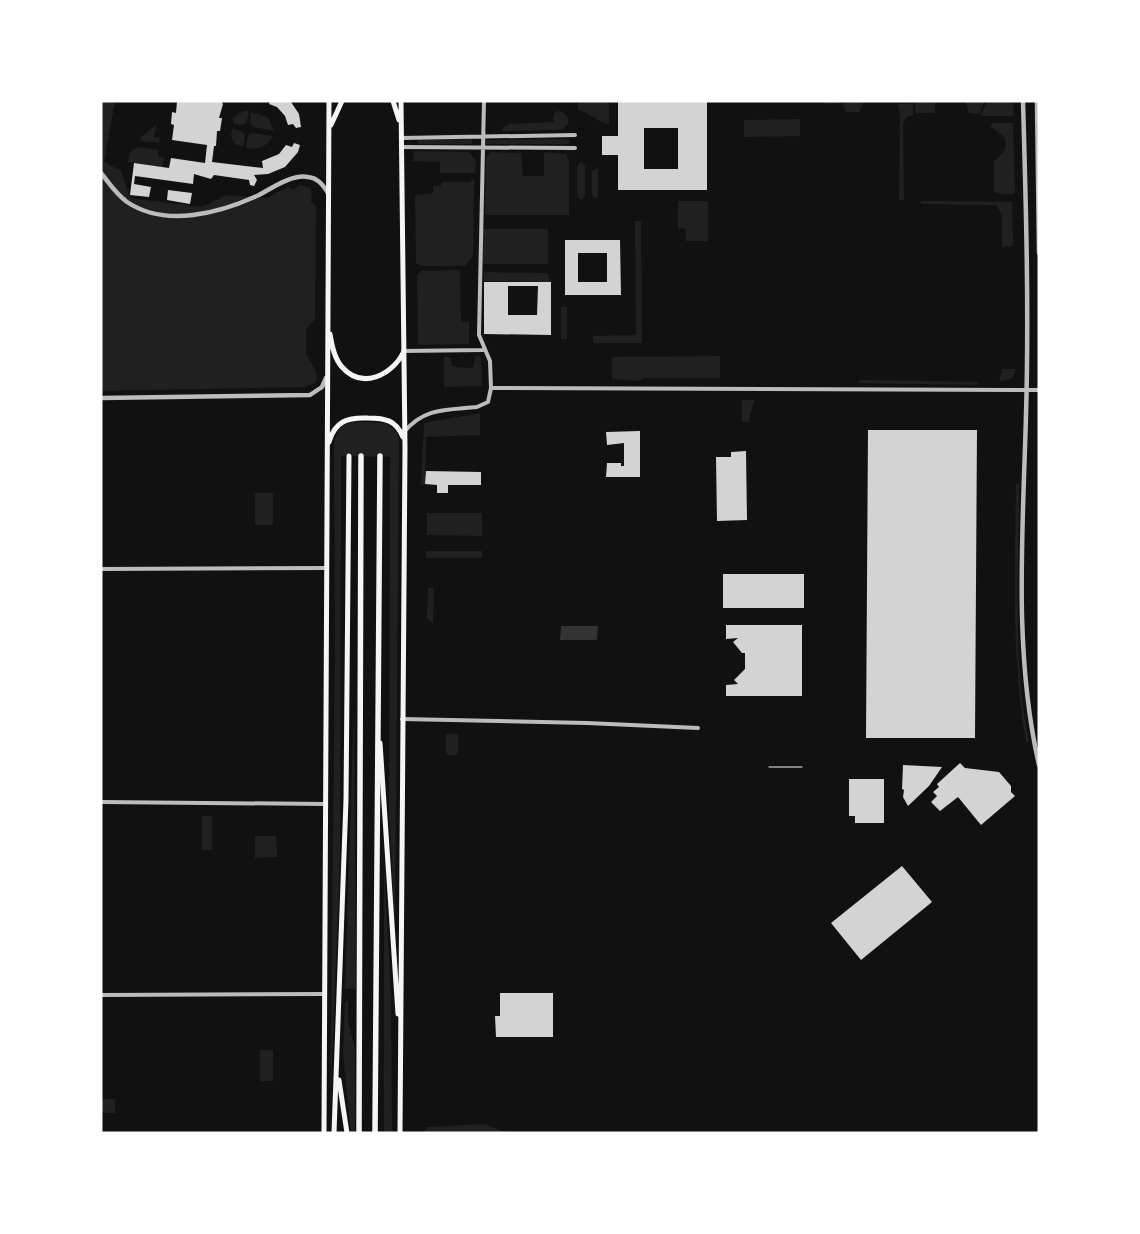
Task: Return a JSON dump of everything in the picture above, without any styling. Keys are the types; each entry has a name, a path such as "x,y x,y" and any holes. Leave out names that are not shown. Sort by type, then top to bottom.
{"main road":[{"path":"324,1133 327,568 326,378 329,101"},
{"path":"330,128 342,101"},
{"path":"393,101 401,128"},
{"path":"400,1133 404,447 401,101"},
{"path":"328,321 337,359 342,367 353,375 368,378 383,376 394,368 403,351"},
{"path":"327,448 333,430 342,421 353,417 382,418 393,422 401,432 404,447"},
{"path":"334,1133 337,1072 337,1000 346,791 349,456"},
{"path":"359,1133 361,456"},
{"path":"375,1133 380,456"},
{"path":"378,705 391,932 400,1044"},
{"path":"337,1072 347,1133"}],"street":[{"path":"404,432 415,420 423,415 486,404 491,395 490,361 479,335 484,101"},
{"path":"1023,101 1026,390 1024,617 1026,698 1039,765"},
{"path":"1037,101 1039,253"},
{"path":"401,138 575,135"},
{"path":"401,147 575,148"},
{"path":"101,174 128,202 145,210 183,216 200,215 232,206 291,180 307,176 322,184 329,194"},
{"path":"403,351 484,350"},
{"path":"101,398 310,395 322,387 326,378"},
{"path":"491,388 1039,390"},
{"path":"101,569 327,568"},
{"path":"402,719 587,723 698,728"},
{"path":"101,802 326,804"},
{"path":"101,995 324,994"}],"path":[{"path":"769,767 802,767"}],"shaded area":[{"path":"101,101 115,101 104,162 121,171 130,198 201,207 227,195 267,198 288,187 293,190 300,185 310,188 312,193 311,202 316,206 315,319 306,330 306,354 315,369 317,379 315,383 304,387 101,391"},
{"path":"578,101 609,101 609,123 606,124 578,109"},
{"path":"823,101 864,101 859,112 846,112 842,103 824,104"},
{"path":"911,101 913,101 913,115 907,117 903,123 904,200 899,200 900,114 898,104 911,104"},
{"path":"915,101 935,101 935,113 915,113"},
{"path":"965,101 984,101 980,114 969,113"},
{"path":"987,101 1013,101 1014,116 980,116"},
{"path":"243,111 249,111 247,122 242,125 233,123 233,118"},
{"path":"558,111 565,113 568,119 568,124 562,130 503,131 503,128 509,124 553,122 554,113"},
{"path":"251,112 269,118 274,131 254,127 250,122"},
{"path":"800,119 800,136 744,137 744,120"},
{"path":"993,123 1013,123 1015,194 998,194 994,190 994,162 1006,146 1004,137 990,126"},
{"path":"157,124 154,137 160,138 159,143 140,141 141,137"},
{"path":"232,129 241,131 245,135 243,147 235,144 231,137"},
{"path":"252,133 273,136 262,147 246,148 248,135"},
{"path":"472,139 472,144 418,144 418,140"},
{"path":"568,139 570,142 568,144 484,144 484,140"},
{"path":"138,147 159,150 158,156 164,158 162,167 128,162 129,153"},
{"path":"414,151 469,152 476,161 475,173 440,173 440,162 413,161"},
{"path":"490,152 521,153 523,176 544,176 544,152 566,154 569,161 569,215 485,215 486,157"},
{"path":"581,162 585,166 585,197 581,200 577,196 577,166"},
{"path":"598,168 598,198 595,198 592,195 592,171"},
{"path":"471,180 474,180 473,256 465,266 420,266 416,263 415,195 433,193 433,186 441,186 441,182 471,182"},
{"path":"678,201 708,201 708,241 686,241 686,229 678,228"},
{"path":"921,201 1012,202 1013,246 1002,247 1002,215 996,205 921,204"},
{"path":"635,221 641,221 642,343 593,343 593,336 636,335"},
{"path":"483,229 548,229 548,264 483,264"},
{"path":"458,270 460,272 461,322 469,322 469,344 418,345 417,275 421,271"},
{"path":"484,272 548,273 550,282 484,281"},
{"path":"561,307 567,307 567,339 561,339"},
{"path":"479,356 481,359 482,386 444,387 444,357 449,357 453,367 473,368 475,357"},
{"path":"720,356 720,378 644,378 640,381 612,379 612,357"},
{"path":"1002,369 1016,369 1013,378 999,382"},
{"path":"859,380 978,382 978,385 859,383"},
{"path":"742,400 754,400 749,422 742,422"},
{"path":"480,413 480,435 426,437 425,485 421,485 424,423"},
{"path":"354,422 386,423 397,433 399,443 395,930 389,811 390,457 341,456 340,859 330,1113 335,664 334,444 340,428"},
{"path":"1016,484 1019,484 1018,646 1020,678 1029,742 1026,742 1021,710 1016,646"},
{"path":"255,493 273,493 273,525 255,525"},
{"path":"427,513 482,513 482,536 427,535"},
{"path":"426,551 482,551 482,558 426,558"},
{"path":"428,588 434,588 433,623 427,619"},
{"path":"561,626 598,626 597,640 560,640"},
{"path":"354,704 356,989 345,989"},
{"path":"446,734 458,734 458,755 446,755"},
{"path":"202,816 212,816 212,850 202,850"},
{"path":"255,836 276,836 277,857 255,858"},
{"path":"384,860 391,997 392,1133 384,1133"},
{"path":"348,1001 348,1020 355,1049 355,1133 351,1133 343,1053 345,1002"},
{"path":"260,1050 273,1050 273,1081 260,1081"},
{"path":"101,1099 115,1099 115,1113 101,1113"},
{"path":"485,1124 508,1133 424,1133 427,1127"}],"building":[{"path":"177,101 221,101 223,104 219,118 222,118 220,131 217,131 212,162 263,168 262,161 279,154 286,145 292,147 294,143 300,145 298,152 285,167 268,174 254,175 257,180 254,186 250,185 249,180 214,175 211,179 194,174 193,184 135,176 134,184 151,187 149,197 130,195 134,163 169,168 171,158 205,163 207,145 172,140 174,125 171,124 172,112 176,113"},
{"path":"270,101 291,102 299,114 301,127 296,128 293,124 288,125 285,116 277,107 269,104"},
{"path":"618,102 707,102 707,190 618,190 618,155 602,155 602,136 618,136","holes":["644,128 678,128 678,169 644,169"]},
{"path":"168,190 192,193 190,204 167,200"},
{"path":"565,240 620,240 621,295 565,295","holes":["578,253 607,253 607,282 578,282"]},
{"path":"484,282 551,282 551,335 484,334","holes":["508,286 538,286 537,315 508,315"]},
{"path":"868,430 977,430 975,738 866,738"},
{"path":"640,431 640,477 606,477 607,463 621,463 621,466 624,466 624,443 607,445 606,432"},
{"path":"746,451 747,520 717,521 716,457 731,457 731,452"},
{"path":"426,471 481,472 481,485 448,485 448,493 437,493 437,485 425,484"},
{"path":"723,574 804,574 804,608 723,608"},
{"path":"726,625 802,625 802,696 726,696 726,685 738,684 734,680 745,669 745,653 742,653 733,642 738,638 726,639"},
{"path":"960,763 965,768 999,772 1011,786 1011,792 1015,796 981,825 958,797 940,811 931,802 937,796 933,792 939,787 937,784"},
{"path":"903,765 942,767 929,786 908,806 903,797 904,790 902,789"},
{"path":"849,779 884,779 884,823 855,823 855,816 849,816"},
{"path":"902,866 932,902 861,960 831,923"},
{"path":"500,993 553,993 553,1037 496,1037 495,1016 500,1016"}]}
